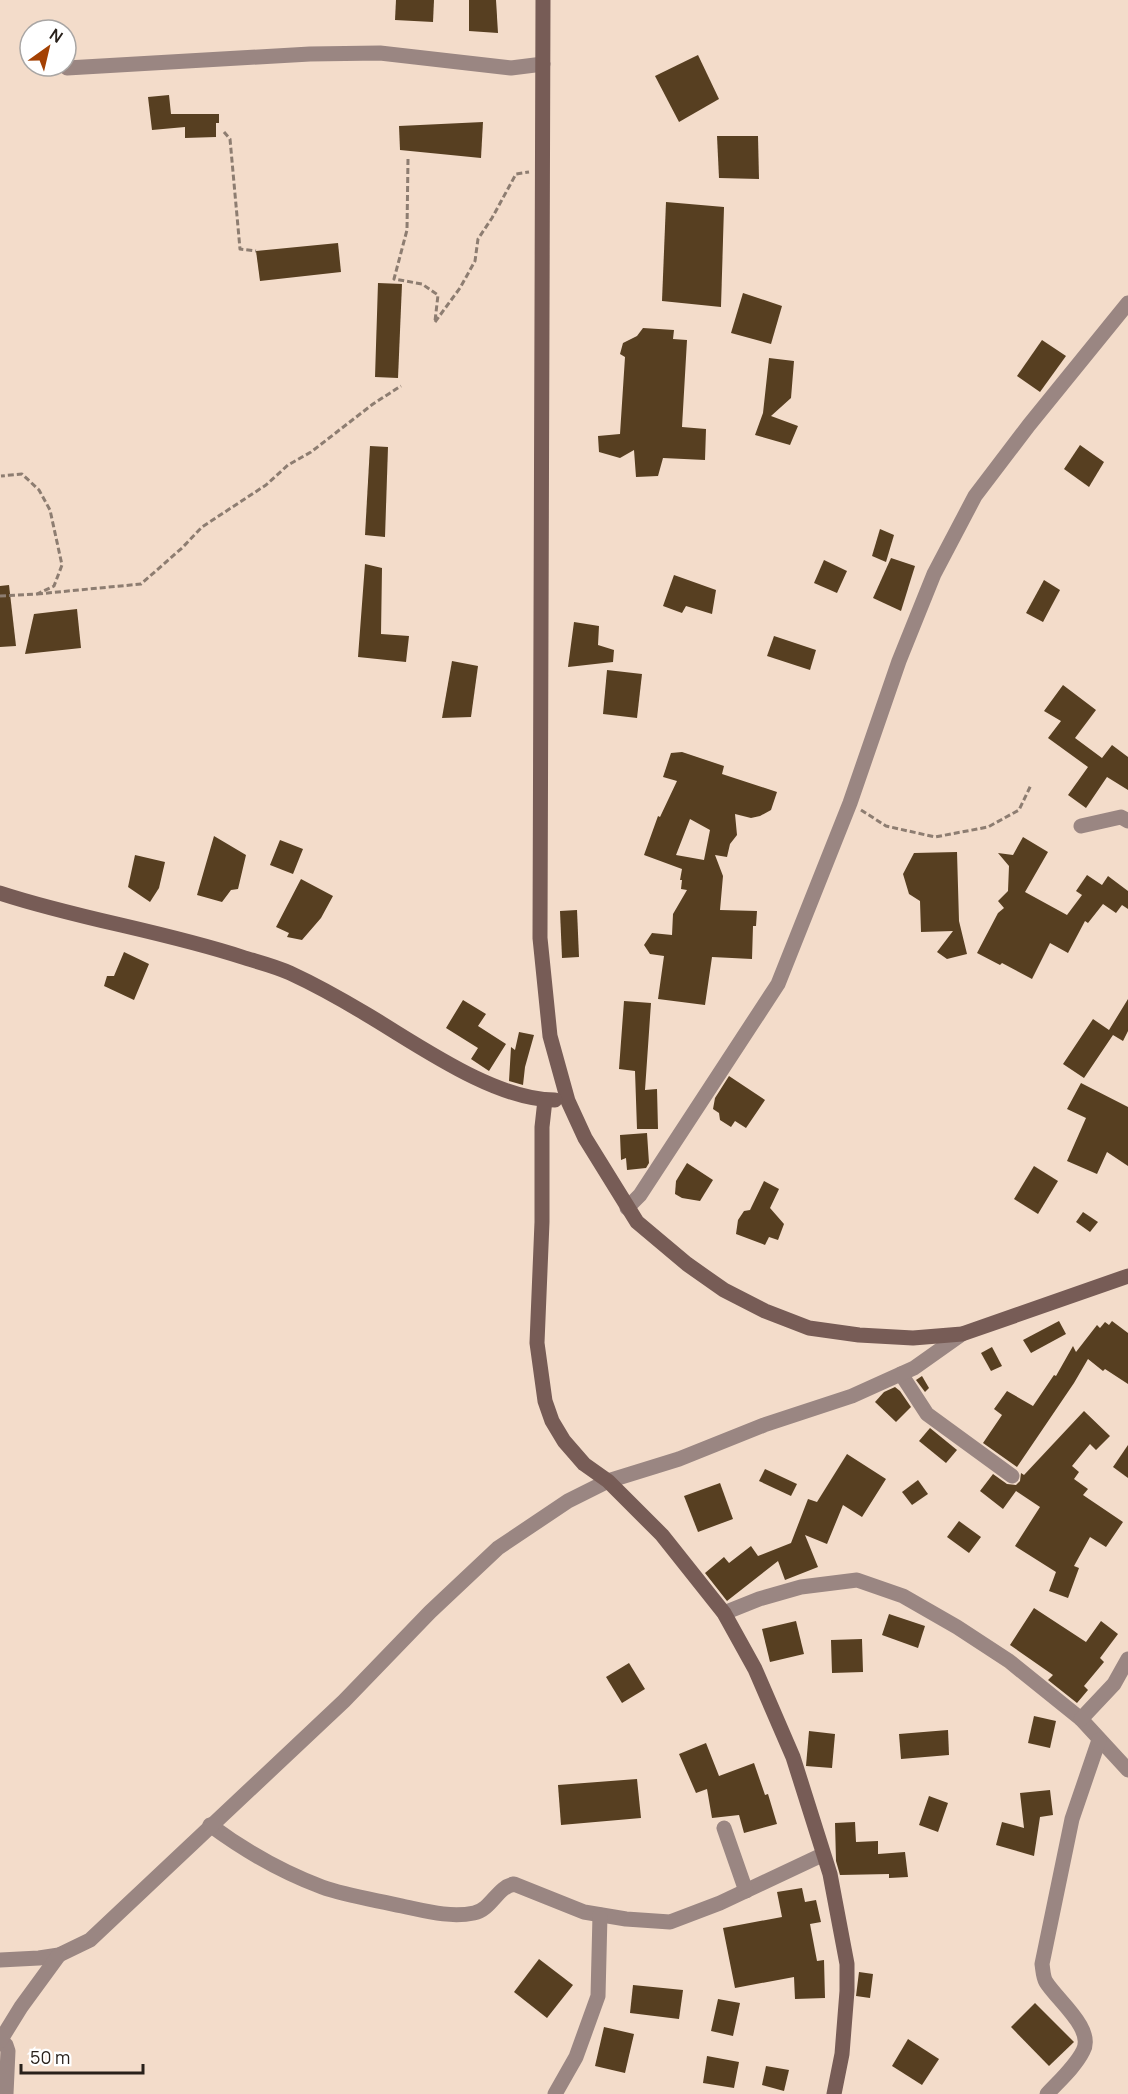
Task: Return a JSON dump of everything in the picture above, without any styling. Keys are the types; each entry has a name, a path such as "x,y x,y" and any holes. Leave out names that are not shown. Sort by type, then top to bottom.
{"main road":[{"path":"543,0 540,938 550,1036 568,1101 585,1138 637,1222 687,1264 724,1290 765,1311 809,1328 859,1335 913,1338 962,1334 1128,1276"},
{"path":"0,893 211,946 288,972 366,1014 424,1051 502,1089 544,1100 568,1101"},
{"path":"544,1100 537,1343 545,1401 552,1420 564,1441 584,1464 608,1481 662,1535 724,1613 755,1669 793,1757 822,1855 830,1874 847,1964 842,2054 834,2094"}],"street":[{"path":"78,67 380,52 511,68 543,64"},
{"path":"627,1208 640,1195 778,984 850,803 908,639 934,574 975,496 1128,303"},
{"path":"1081,826 1121,817 1128,821"},
{"path":"0,1960 59,1955 90,1940 344,1701 430,1612 498,1548 568,1501 608,1481 679,1459 764,1425 852,1396 914,1368 962,1334"},
{"path":"901,1374 927,1414 1012,1476"},
{"path":"724,1613 759,1599 801,1587 857,1580 903,1596 957,1627 1009,1661 1081,1719 1128,1770"},
{"path":"1081,1719 1114,1684 1128,1659"},
{"path":"1047,2094 1083,2053 1087,2042 1086,2035 1045,1980 1042,1964 1072,1819 1099,1740"},
{"path":"210,1826 241,1847 283,1870 324,1888 444,1915 476,1913 486,1907 506,1885 514,1884 584,1912 626,1919 670,1922 720,1903 822,1855"},
{"path":"724,1828 746,1891"},
{"path":"555,2094 576,2056 598,1996 600,1915"},
{"path":"6,2094 8,2052 6,2045 0,2040 59,1955"}],"path":[{"path":"224,132 230,139 240,249 256,252"},
{"path":"408,159 407,230 394,279 422,284 438,295 435,322 460,288 475,261 478,239 516,174 543,169"},
{"path":"0,596 141,584 202,527 267,485 288,465 311,452 401,386"},
{"path":"1,476 22,474 39,490 50,510 62,565 54,586 37,594"},
{"path":"850,803 886,826 935,837 988,827 1019,810 1032,785"}],"building":[{"path":"396,0 434,0 433,22 395,20"},
{"path":"469,0 496,0 498,33 469,31"},
{"path":"698,55 719,99 679,122 655,76"},
{"path":"169,95 171,114 219,114 219,123 216,123 216,137 185,138 185,127 152,130 148,97"},
{"path":"483,122 481,158 400,150 399,126"},
{"path":"717,136 758,136 759,179 719,178"},
{"path":"666,202 724,207 721,307 662,301"},
{"path":"338,243 341,272 260,281 256,251"},
{"path":"378,283 402,284 398,378 375,377"},
{"path":"743,293 782,306 771,344 731,333"},
{"path":"643,328 674,330 673,339 687,340 682,427 706,429 705,460 663,458 658,476 636,477 634,450 620,458 599,452 598,436 620,434 625,357 620,354 623,343 637,336"},
{"path":"1042,340 1066,356 1040,392 1017,376"},
{"path":"769,358 794,361 791,398 771,416 798,426 790,445 755,435 763,413"},
{"path":"1080,445 1104,462 1089,487 1064,469"},
{"path":"370,446 388,447 385,537 365,535"},
{"path":"880,529 894,535 886,562 872,556"},
{"path":"891,558 915,566 901,611 873,598"},
{"path":"824,560 847,571 837,593 814,583"},
{"path":"365,564 382,568 381,634 409,636 406,662 358,657"},
{"path":"674,575 716,590 712,614 686,606 682,613 663,606"},
{"path":"1044,580 1060,590 1043,622 1026,613"},
{"path":"9,585 16,646 0,647 0,586"},
{"path":"77,609 81,648 25,654 34,614"},
{"path":"574,622 599,626 598,645 614,650 613,662 568,667"},
{"path":"774,636 816,650 810,670 767,656"},
{"path":"452,661 478,666 471,717 442,718"},
{"path":"607,670 642,674 637,718 603,714"},
{"path":"1063,685 1096,710 1075,738 1102,758 1112,745 1128,757 1128,790 1107,777 1086,808 1068,795 1088,767 1048,738 1061,721 1044,711"},
{"path":"682,752 724,766 722,774 777,792 771,810 760,816 751,818 735,814 737,835 730,844 727,857 715,855 723,876 720,910 757,911 756,926 753,926 752,959 712,957 705,1005 658,999 664,956 650,954 644,945 652,933 672,935 673,914 687,890 681,889 682,869 644,855 658,816 660,817 677,781 663,777 671,753","holes":["690,819 710,830 704,860 676,855"]},
{"path":"214,836 246,855 238,889 231,890 222,902 197,895"},
{"path":"1023,837 1048,852 1025,892 1067,915 1082,895 1076,891 1087,875 1102,885 1108,876 1128,891 1128,909 1122,905 1116,913 1103,904 1088,923 1085,921 1068,953 1050,943 1032,979 977,953 998,913 1004,908 998,901 1008,891 1009,866 998,853 1013,855"},
{"path":"280,840 303,849 293,874 270,865"},
{"path":"957,852 959,921 967,954 947,959 937,952 953,931 921,932 920,901 909,894 903,874 914,853"},
{"path":"135,855 165,862 159,888 150,902 128,887"},
{"path":"301,879 333,896 321,918 302,940 287,937 289,933 276,927"},
{"path":"577,910 579,957 562,958 560,911"},
{"path":"124,952 149,964 134,1000 104,986 107,976 114,976"},
{"path":"1128,999 1128,1031 1123,1041 1113,1035 1084,1078 1063,1064 1093,1019 1109,1030"},
{"path":"463,1000 486,1014 478,1026 506,1044 489,1071 471,1059 478,1048 446,1028"},
{"path":"624,1001 651,1003 645,1090 657,1089 658,1129 637,1129 635,1071 619,1069"},
{"path":"519,1032 534,1035 525,1067 523,1085 509,1081 511,1047 515,1050"},
{"path":"729,1076 765,1100 746,1128 735,1121 731,1127 720,1120 719,1113 713,1109 715,1098"},
{"path":"1081,1083 1128,1107 1128,1166 1107,1152 1097,1174 1067,1161 1086,1118 1067,1109"},
{"path":"647,1133 649,1163 646,1168 627,1170 626,1158 621,1160 620,1135"},
{"path":"687,1163 713,1180 700,1201 682,1198 675,1194 676,1181"},
{"path":"1034,1166 1058,1181 1038,1214 1014,1199"},
{"path":"764,1181 779,1189 770,1208 784,1224 778,1240 769,1237 765,1245 736,1234 738,1220 744,1211 750,1210"},
{"path":"1083,1212 1098,1222 1090,1232 1076,1222"},
{"path":"1059,1321 1066,1334 1031,1353 1023,1340"},
{"path":"1112,1321 1128,1333 1128,1384 1105,1369 1103,1371 1088,1359 1017,1467 983,1443 1002,1415 994,1409 1007,1391 1033,1406 1054,1375 1056,1376 1073,1346 1076,1352 1097,1325 1100,1328 1105,1322 1109,1325"},
{"path":"992,1347 1002,1366 991,1371 981,1353"},
{"path":"922,1376 929,1388 925,1392 916,1380"},
{"path":"895,1387 911,1407 896,1422 875,1402 884,1392"},
{"path":"1084,1411 1110,1436 1096,1450 1090,1444 1072,1466 1079,1472 1074,1479 1088,1489 1083,1495 1123,1522 1106,1547 1090,1537 1074,1566 1079,1568 1068,1598 1049,1591 1056,1572 1015,1546 1040,1507 1016,1491 1003,1509 980,1491 993,1474 1007,1484 1016,1485 1020,1481 1021,1473 1024,1475"},
{"path":"930,1428 957,1450 946,1463 919,1441"},
{"path":"1128,1445 1128,1478 1113,1467"},
{"path":"847,1454 886,1479 862,1517 843,1505 827,1544 805,1535 818,1567 785,1580 778,1561 727,1601 705,1573 724,1557 729,1563 751,1546 758,1556 791,1543 808,1499 817,1502"},
{"path":"765,1469 797,1484 791,1496 759,1481"},
{"path":"918,1480 928,1494 912,1505 902,1492"},
{"path":"720,1483 733,1519 698,1532 684,1496"},
{"path":"959,1521 981,1537 969,1553 947,1537"},
{"path":"1034,1608 1086,1642 1101,1621 1118,1634 1100,1658 1104,1662 1084,1686 1088,1690 1077,1703 1048,1680 1053,1675 1010,1645"},
{"path":"889,1614 925,1626 918,1648 882,1635"},
{"path":"796,1621 804,1654 770,1662 762,1629"},
{"path":"862,1639 863,1672 832,1673 831,1640"},
{"path":"629,1663 645,1689 622,1703 606,1677"},
{"path":"1034,1716 1056,1721 1050,1748 1028,1743"},
{"path":"948,1730 949,1755 901,1759 899,1734"},
{"path":"809,1731 835,1734 832,1768 806,1766"},
{"path":"706,1743 719,1776 754,1763 765,1795 768,1794 777,1824 744,1833 739,1815 712,1818 707,1789 696,1793 679,1754"},
{"path":"637,1779 641,1818 561,1825 558,1785"},
{"path":"1050,1790 1053,1815 1040,1817 1034,1856 996,1845 1002,1822 1024,1828 1020,1793"},
{"path":"929,1796 948,1803 938,1832 919,1825"},
{"path":"855,1822 856,1842 878,1841 878,1854 905,1852 908,1877 889,1878 889,1874 840,1875 836,1861 835,1823"},
{"path":"802,1888 805,1902 816,1900 821,1922 810,1924 817,1961 824,1960 825,1998 795,1999 794,1977 735,1988 723,1928 782,1917 777,1892"},
{"path":"539,1959 573,1985 547,2018 514,1992"},
{"path":"859,1972 873,1974 870,1998 856,1996"},
{"path":"633,1985 683,1990 679,2019 630,2013"},
{"path":"718,1999 740,2003 733,2036 711,2031"},
{"path":"1035,2003 1074,2042 1049,2066 1011,2027"},
{"path":"604,2027 634,2034 625,2073 595,2066"},
{"path":"908,2039 939,2059 922,2085 892,2066"},
{"path":"707,2056 739,2062 734,2088 703,2083"},
{"path":"766,2066 789,2070 784,2091 762,2085"}]}
